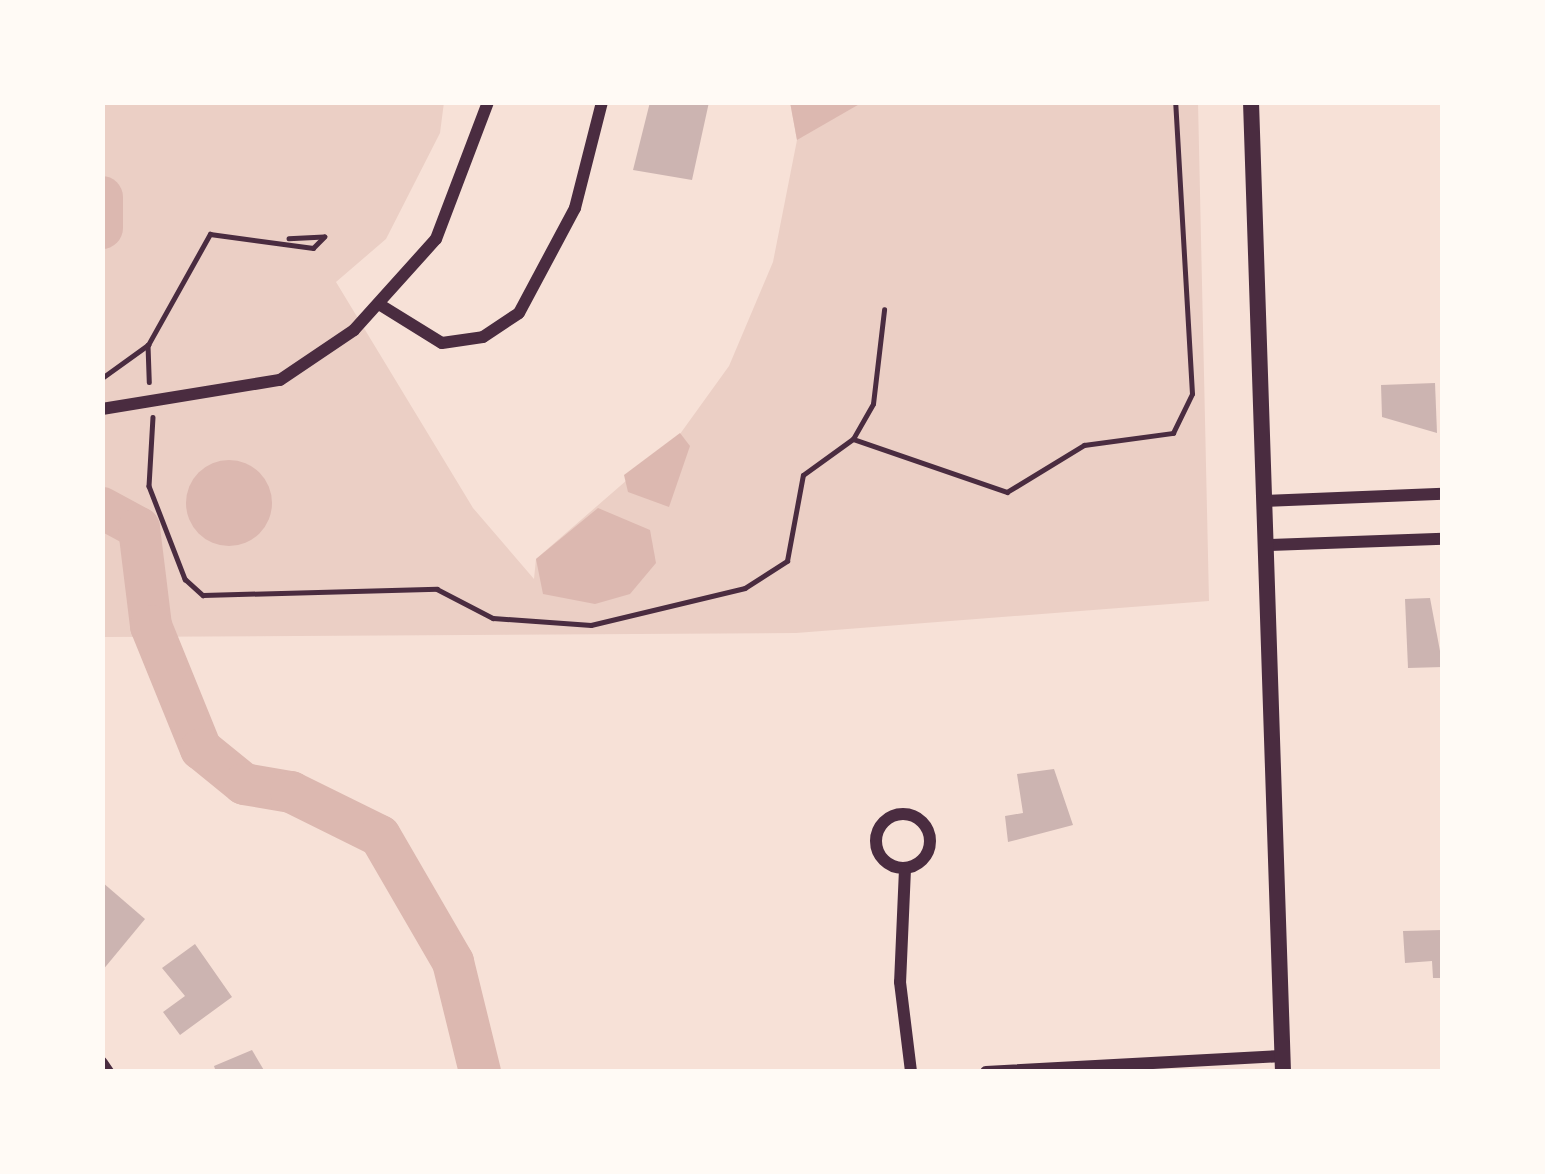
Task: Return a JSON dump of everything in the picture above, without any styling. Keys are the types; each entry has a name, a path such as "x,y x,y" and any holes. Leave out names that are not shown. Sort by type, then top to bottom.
{"main road":[{"path":"1251,102 1283,1064"}],"street":[{"path":"102,409 153,409 280,380 382,306 457,201 488,102"},
{"path":"382,306 442,343 483,337 519,313 575,208 602,102"},
{"path":"1265,501 1443,494"},
{"path":"1267,545 1443,539"},
{"path":"904,869 875,842 902,814 920,820 931,845 904,869 899,982 911,1072"},
{"path":"102,1063 108,1072"},
{"path":"986,1072 1283,1064"}],"path":[{"path":"853,439 1007,492 1084,445 1173,433 1192,394 1175,102"},
{"path":"102,378 148,345 210,234 289,238 317,230 324,237 313,248 289,238"},
{"path":"148,345 153,409 149,486 185,579 203,595 437,590 524,625 590,625 773,575 795,536 803,475 853,439 874,404 884,310"}],"shaded area":[{"path":"102,102 444,102 440,133 386,239 336,282 473,508 534,579 536,559 680,434 729,366 773,262 797,140 790,102 1198,102 1209,601 796,633 105,637"},
{"path":"790,102 863,102 797,140"},
{"path":"680,433 690,446 669,507 628,492 624,475"},
{"path":"229,460 245,463 259,473 269,487 269,519 259,533 245,543 229,546 213,543 199,533 189,519 186,503 189,487 199,473 213,463"},
{"path":"598,508 650,530 656,563 630,594 595,604 543,594 536,559"}],"building":[{"path":"650,102 709,102 692,180 633,170"},
{"path":"1435,383 1437,433 1382,417 1381,385"},
{"path":"1430,598 1443,667 1408,668 1405,599"},
{"path":"1054,769 1073,825 1008,842 1005,816 1023,813 1017,774"},
{"path":"102,882 145,919 102,971"},
{"path":"1443,930 1443,978 1433,978 1432,961 1405,963 1403,931"},
{"path":"195,944 232,997 180,1035 163,1012 185,996 162,968"},
{"path":"252,1050 265,1072 216,1072 214,1066"}],"waterway":[{"path":"102,197 102,228"},
{"path":"102,508 139,528 151,626 201,749 244,784 291,792 380,836 453,962 480,1072"}]}
